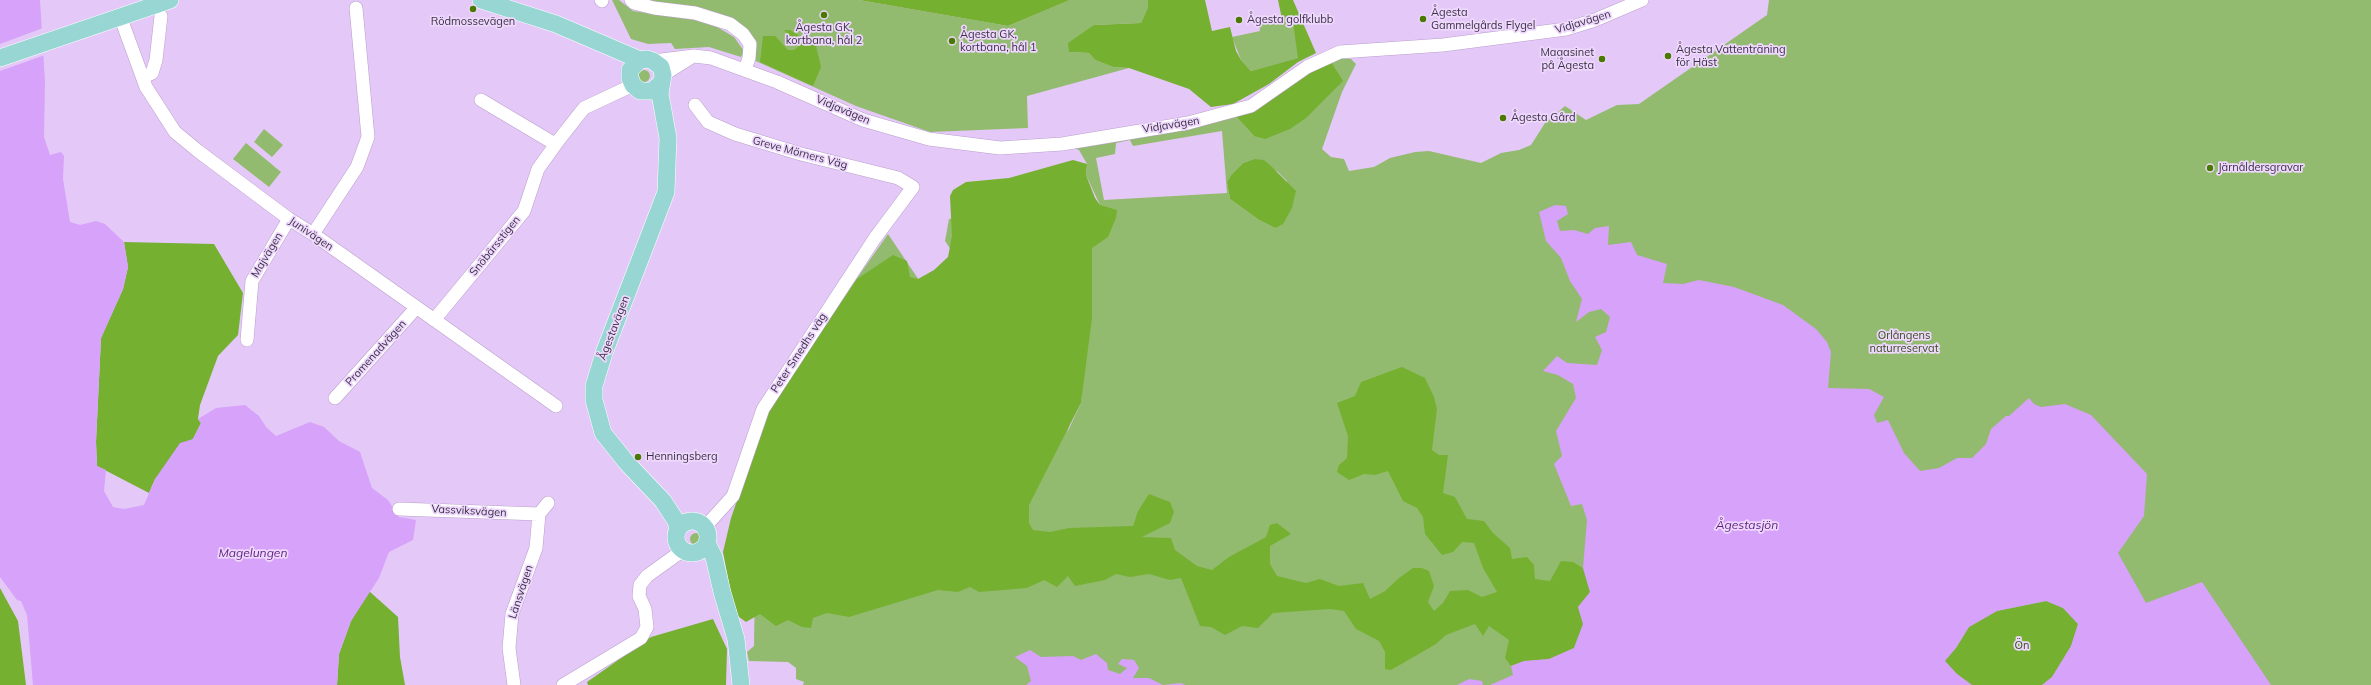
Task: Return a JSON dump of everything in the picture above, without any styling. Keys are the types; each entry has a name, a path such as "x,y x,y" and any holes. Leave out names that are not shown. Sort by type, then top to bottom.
{"main road":[{"path":"0,58 170,0"},
{"path":"481,0 556,24 602,45 647,60 660,67 662,79 652,91 634,85 630,70 647,60"},
{"name":"Ågestavägen","path":"602,45 656,114 668,138"},
{"name":"Ågestavägen","path":"662,79 660,94 668,138 666,192 604,353 594,386 594,400 603,433 627,463 663,501 684,513 714,557 722,592 736,639 741,685"},
{"path":"695,530 702,550 684,550 677,540 695,530"},
{"name":"Ågestavägen","path":"684,550 702,564 722,592"}],"street":[{"path":"631,0 634,3 654,8 695,13 730,24 743,34 750,44 749,58 745,70"},
{"name":"Vidjavägen","path":"647,60 694,56 712,58 745,70 863,120 929,139 1000,148 1062,144 1188,122 1252,106 1307,67 1340,52 1443,45 1566,29 1595,20 1642,0"},
{"path":"313,234 357,167 368,137 356,8"},
{"name":"Junivägen","path":"120,16 144,77 146,87 154,102 175,132 198,152 289,219 313,234 556,406"},
{"path":"144,77 152,73 156,60 161,16"},
{"path":"662,79 694,56"},
{"name":"Snöbärsstigen","path":"434,320 524,211 538,169 555,144 584,108 634,85"},
{"path":"481,100 555,144"},
{"name":"Greve Mörners Väg","path":"695,105 708,122 735,134 801,154 898,178 913,187"},
{"name":"Peter Smedhs väg","path":"695,530 733,496 763,409 875,238 913,187"},
{"name":"Majvägen","path":"247,340 252,280 289,219"},
{"name":"Promenadvägen","path":"335,398 416,308"},
{"path":"539,514 548,503"},
{"name":"Vassviksvägen","path":"399,509 539,514"},
{"name":"Länsvägen","path":"514,685 508,648 509,631 512,614 536,548 539,514"},
{"path":"563,685 641,638 647,627 644,609 638,596 640,585 647,576 684,550"}],"green space":[{"path":"612,0 619,0 633,11 695,20 717,27 734,37 744,51 741,57 709,47 675,49 671,43 648,44 631,39"},
{"path":"631,0 859,0 1008,26 1070,0 1148,0 1148,7 1141,23 1094,25 1069,52 1089,53 1095,60 1113,67 1129,68 1027,96 1028,128 930,132 856,106 749,58 743,34"},
{"path":"859,0 1070,0 1008,26"},
{"path":"1148,0 1205,0 1212,31 1230,27 1236,51 1241,60 1251,71 1298,58 1293,23 1283,24 1278,0 1293,0 1316,53 1298,62 1269,84 1233,104 1211,107 1189,89 1129,68 1113,67 1095,60 1089,53 1069,52 1068,43 1094,25 1141,23 1148,7"},
{"name":"Orlångens naturreservat","path":"1769,0 2371,0 2371,685 803,685 804,682 796,679 796,668 788,662 749,661 747,652 754,646 755,581 769,404 888,234 925,289 954,254 945,241 949,219 1090,194 1100,205 1086,175 1087,164 1079,150 1062,144 1232,112 1254,136 1328,57 1351,59 1356,64 1342,92 1322,149 1331,157 1344,159 1349,171 1374,167 1390,158 1415,152 1429,151 1481,163 1501,153 1519,150 1531,145 1545,123 1565,106 1586,120 1617,105 1639,104 1767,15","holes":["1222,131 1227,193 1104,200 1096,158 1115,154 1116,143 1130,140 1133,146","1254,159 1278,172 1287,181 1275,228 1259,220 1230,199 1227,182 1231,175 1243,163","1083,378 1081,403 1067,433"]},
{"path":"1281,17 1283,24 1293,22 1299,58 1251,71 1241,60 1232,37 1260,31 1259,22"},
{"path":"784,30 790,30 816,46 821,67 813,86 760,62 763,36 775,36 788,50 794,50 799,46"},
{"path":"1328,57 1343,81 1306,118 1290,129 1265,139 1254,136 1232,112"},
{"path":"642,70 646,70 650,76 646,82 642,82 638,78 638,74"},
{"path":"264,129 283,145 272,157 254,142"},
{"path":"246,143 281,172 269,187 233,159"},
{"path":"1254,159 1264,160 1296,191 1292,208 1283,224 1275,228 1259,220 1230,199 1227,182 1231,175 1243,163"},
{"path":"1073,160 1087,164 1086,175 1095,198 1100,205 1117,210 1116,218 1108,237 1092,248 1092,318 1081,403 1029,505 1029,523 1033,530 1050,532 1069,528 1133,526 1138,511 1149,494 1170,502 1174,512 1170,523 1142,537 1171,538 1175,550 1197,566 1212,570 1229,557 1266,537 1270,525 1277,523 1291,534 1270,546 1270,564 1277,576 1306,583 1320,579 1339,586 1363,583 1370,599 1385,591 1413,568 1422,568 1429,571 1434,586 1428,602 1434,611 1443,603 1450,591 1468,590 1482,597 1497,592 1483,568 1474,543 1462,542 1453,552 1442,555 1425,534 1423,517 1417,508 1403,501 1388,471 1375,475 1364,474 1349,480 1337,472 1339,465 1347,458 1348,436 1337,403 1355,396 1361,382 1402,367 1425,378 1434,397 1437,409 1432,450 1439,455 1448,455 1443,493 1455,497 1467,519 1484,521 1493,533 1510,548 1512,559 1527,557 1534,565 1535,579 1550,581 1561,561 1573,562 1583,568 1590,592 1578,607 1583,624 1574,648 1549,659 1524,661 1511,666 1505,658 1509,640 1489,626 1483,636 1475,624 1446,635 1436,644 1391,670 1385,669 1385,652 1379,641 1356,629 1344,611 1330,609 1273,613 1258,628 1242,626 1225,635 1211,627 1200,626 1181,578 1170,580 1149,574 1130,577 1116,574 1105,580 1075,586 1068,576 1057,587 1044,580 1027,588 979,592 970,587 958,592 938,590 849,617 827,613 813,618 811,628 802,627 788,620 776,626 760,614 746,622 735,614 723,552 731,518 770,406 857,279 893,255 907,261 910,277 918,279 934,270 948,257 952,236 950,196 953,190 966,182 1009,178"},
{"path":"124,242 214,244 243,293 238,335 218,356 200,405 198,419 201,423 193,439 155,479 149,493 97,466 96,442 101,338 123,289 128,267"},
{"path":"694,533 698,533 702,539 698,545 694,545 690,541 690,537"},
{"path":"0,588 18,621 26,685 0,685"},
{"path":"369,591 398,617 400,657 405,685 337,685 339,654 351,621"},
{"name":"Ön","path":"2047,601 2063,608 2078,624 2071,646 2052,677 2042,685 1972,685 1957,674 1944,660 1956,648 1969,627 1997,611"},
{"path":"713,619 727,649 726,685 588,685 587,682 651,637"}],"water":[{"name":"Magelungen","path":"0,0 40,0 45,82 44,137 50,155 61,152 64,156 63,179 70,222 80,225 96,221 105,224 124,242 128,267 123,289 101,338 96,442 97,466 106,470 104,491 113,507 124,509 144,505 155,479 180,443 193,439 201,423 198,419 216,408 245,405 259,416 266,427 276,436 310,422 324,427 339,441 360,452 372,488 388,500 399,517 416,520 413,540 389,552 379,578 351,621 339,654 337,685 33,685 27,615 21,601 17,600 0,577"},
{"name":"Ågestasjön","path":"1555,205 1566,206 1568,214 1557,221 1560,231 1574,230 1588,234 1595,228 1609,226 1608,245 1631,242 1637,255 1667,264 1663,283 1683,284 1699,280 1734,287 1783,305 1816,329 1827,342 1831,352 1828,388 1869,389 1884,397 1874,415 1877,423 1888,420 1904,453 1920,471 1939,468 1957,458 1972,458 1986,444 1991,429 2006,416 2009,416 2029,398 2034,404 2041,407 2065,404 2091,415 2147,474 2144,516 2118,553 2146,603 2202,582 2271,685 2042,685 2052,677 2071,646 2078,624 2063,608 2046,601 1997,611 1969,627 1956,648 1945,661 1957,674 1972,685 1490,685 1513,675 1511,666 1524,661 1549,659 1574,648 1583,624 1578,607 1590,592 1583,568 1587,520 1582,504 1571,506 1554,464 1562,456 1556,431 1576,398 1573,384 1558,375 1543,371 1557,356 1567,363 1597,365 1602,350 1595,337 1606,332 1610,317 1601,309 1589,312 1576,322 1582,299 1570,281 1561,258 1546,241 1539,212"},
{"path":"1030,650 1041,657 1073,656 1081,660 1096,654 1107,663 1108,670 1120,674 1127,668 1118,664 1122,659 1134,660 1139,668 1133,678 1149,678 1163,685 1026,685 1031,681 1027,666 1015,657"},
{"path":"1469,679 1482,681 1483,685 1457,685"},
{"path":"1181,683 1185,685 1163,685"}],"pier":[{"path":"43,28 45,55 0,71 0,44"}],"place":[{"name":"Rödmossevägen","path":"473,9"},
{"name":"Ågesta GK, kortbana, hål 2","path":"824,15"},
{"name":"Ågesta Gammelgårds Flygel","path":"1423,19"},
{"name":"Ågesta golfklubb","path":"1239,20"},
{"name":"Ågesta GK, kortbana, hål 1","path":"952,41"},
{"name":"Ågesta Vattenträning för Häst","path":"1668,56"},
{"name":"Magasinet på Ågesta","path":"1602,59"},
{"name":"Ågesta Gård","path":"1503,118"},
{"name":"Järnåldersgravar","path":"2210,168"},
{"name":"Henningsberg","path":"638,457"}]}
